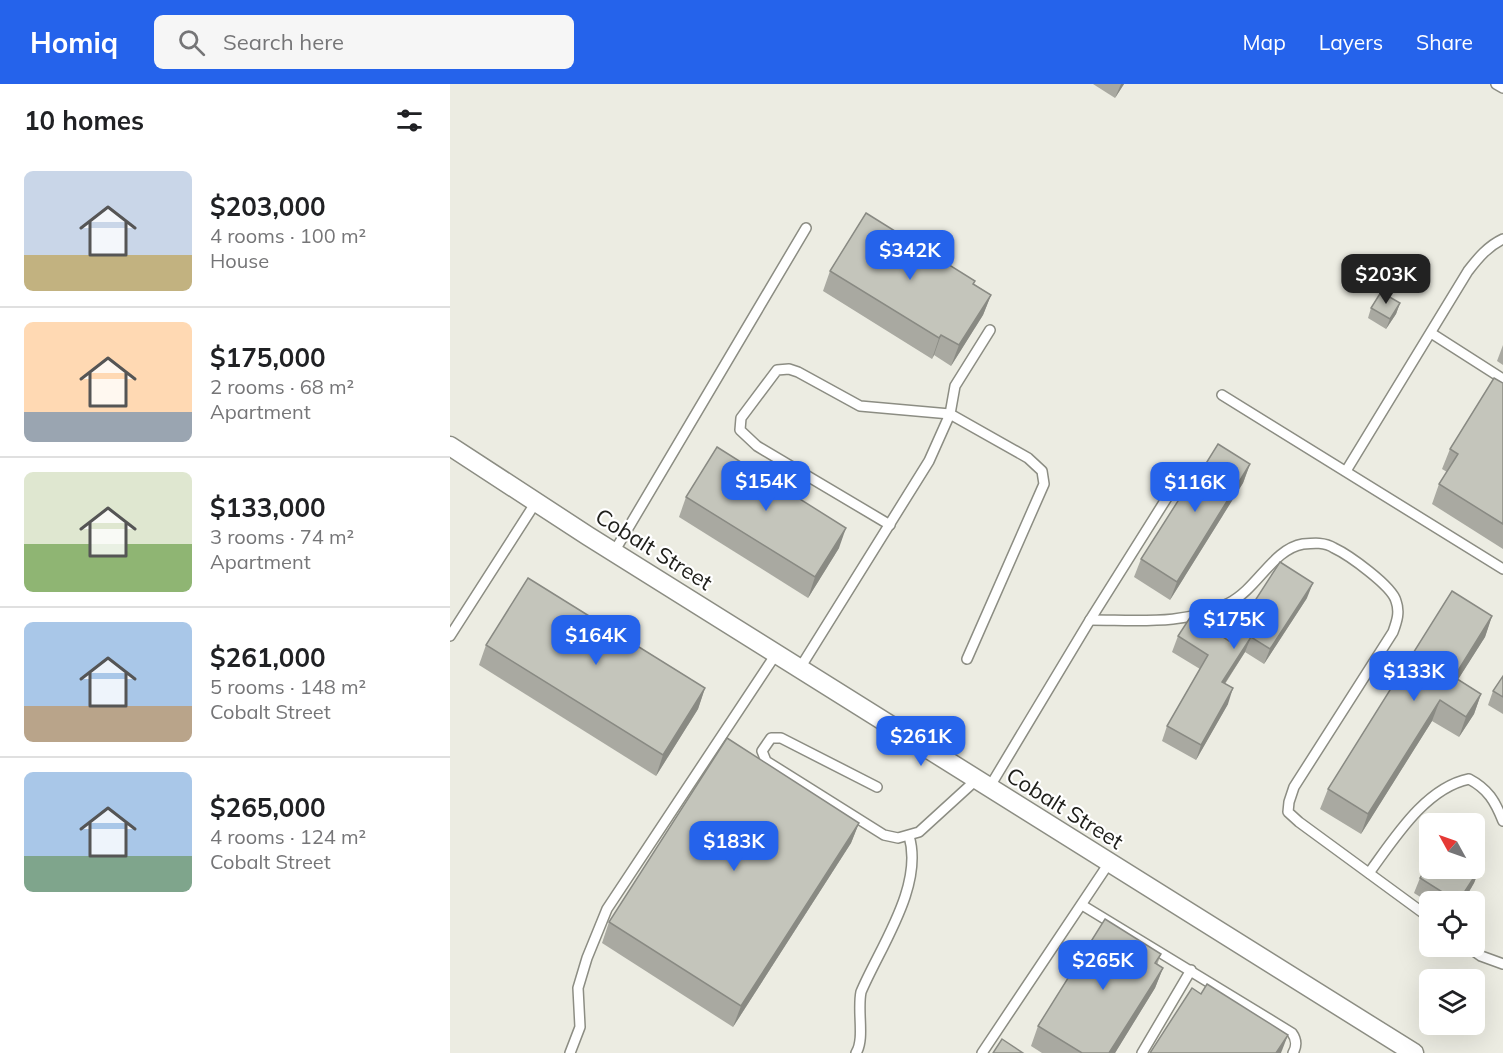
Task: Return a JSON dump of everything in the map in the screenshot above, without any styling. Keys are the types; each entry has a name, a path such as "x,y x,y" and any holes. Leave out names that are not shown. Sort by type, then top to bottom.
{"street":[{"name":"Cobalt Street","path":"450,446 982,784 1414,1053"}],"lane":[{"path":"1496,84 1503,88"},
{"path":"614,552 806,228"},
{"path":"1346,471 1468,271 1481,255 1503,239"},
{"path":"800,668 929,461 950,414 955,386 990,330"},
{"path":"1431,333 1503,379"},
{"path":"890,525 757,446 740,430 741,418 773,374 781,369 798,372 860,406 950,414 1028,458 1042,471 1044,484 967,659"},
{"path":"1222,395 1503,568"},
{"path":"877,787 781,738 771,738 762,751 766,761 884,835 898,838 919,832 982,784 1168,496"},
{"path":"450,636 536,502"},
{"path":"1090,620 1177,620 1204,613 1230,603 1255,583 1280,554 1300,545 1320,543 1334,547 1384,584 1396,599 1398,616 1393,632 1294,787 1288,812 1419,910"},
{"path":"575,1051 580,1027 578,988 587,958 607,909 776,654"},
{"path":"1369,873 1411,819 1439,792 1458,781 1469,779 1486,790 1492,797 1503,821"},
{"path":"856,1053 861,1038 858,1006 861,992 904,901 913,864 913,851 909,836"},
{"path":"982,1053 1109,863"},
{"path":"1082,905 1292,1033 1296,1038 1293,1053"},
{"path":"1484,957 1503,964"},
{"path":"1142,1053 1191,970"}],"building":[{"path":"866,213 975,281 973,284 991,295 959,345 941,335 939,338 830,271"},
{"path":"1381,292 1400,303 1390,319 1371,308"},
{"path":"1494,378 1503,383 1503,524 1439,484 1458,454 1450,449"},
{"path":"1218,444 1250,464 1177,582 1141,559 1199,468 1202,470"},
{"path":"717,447 846,528 815,577 686,497"},
{"path":"1280,562 1313,583 1270,649 1251,637 1222,682 1233,688 1201,745 1167,726 1208,655 1178,636 1191,616 1229,641"},
{"path":"528,578 705,688 663,755 486,645"},
{"path":"1452,591 1492,616 1454,677 1481,694 1466,717 1440,700 1368,814 1328,789"},
{"path":"1503,676 1503,697 1493,691"},
{"path":"727,738 859,823 741,1006 609,922"},
{"path":"1422,879 1473,879 1465,891 1441,891"},
{"path":"1105,919 1161,954 1155,963 1163,968 1109,1053 1082,1053 1038,1026"},
{"path":"1207,984 1288,1035 1276,1053 1150,1053 1192,988 1201,994"},
{"path":"1002,1039 1023,1053 993,1053"}]}
